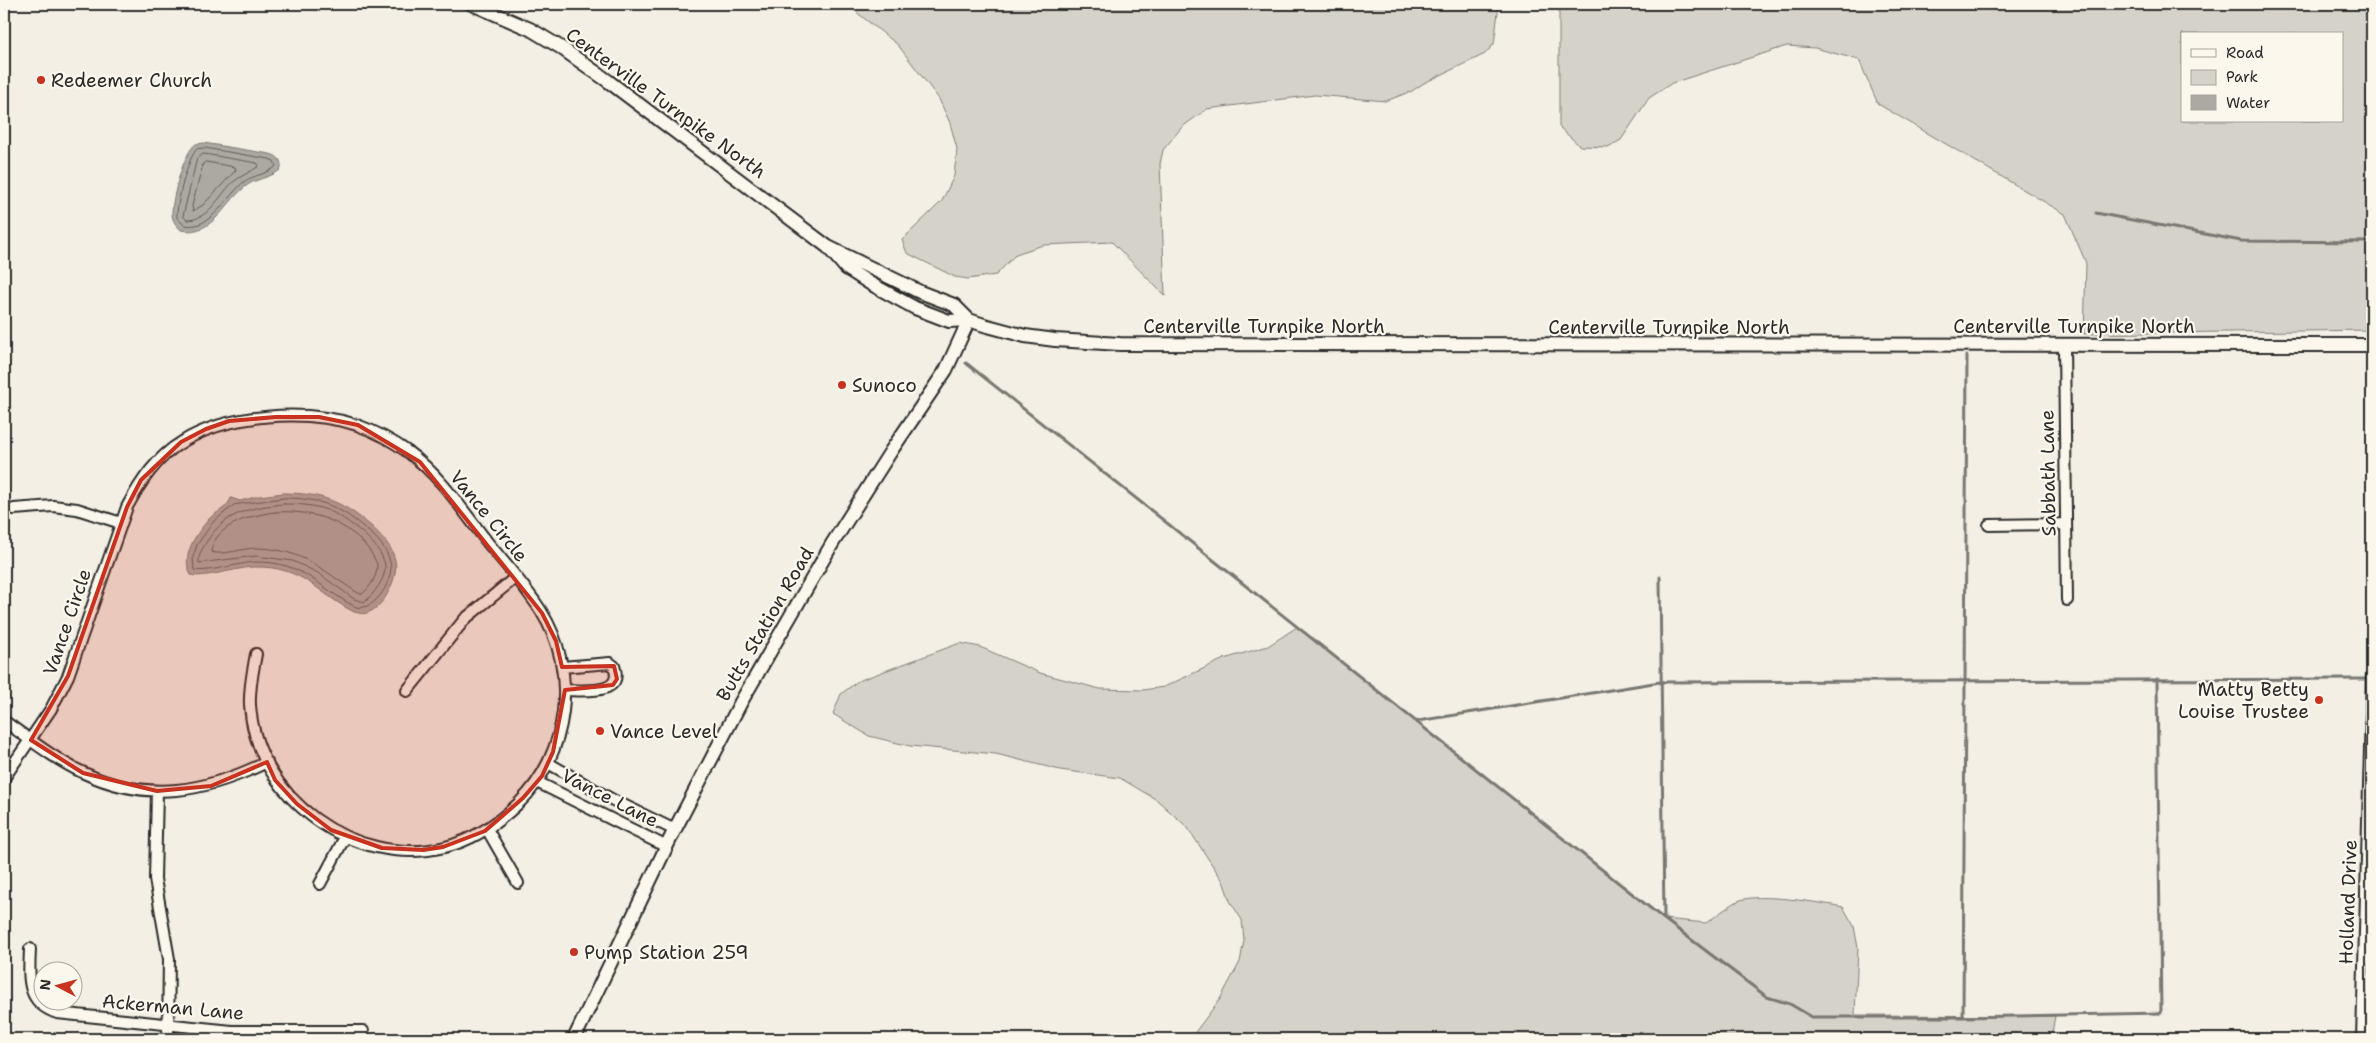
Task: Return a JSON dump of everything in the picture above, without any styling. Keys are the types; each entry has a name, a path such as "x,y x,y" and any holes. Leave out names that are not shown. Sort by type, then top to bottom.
{"main road":[{"name":"Centerville Turnpike North","path":"472,4 530,29 560,47 608,81 828,248 846,268 915,308 949,321 969,320 1018,334 1055,340 1166,346 2372,345"},
{"name":"Butts Station Road","path":"574,1039 666,847 741,702 788,619 872,479 946,370 969,320"}],"street":[{"name":"Sabbath Lane","path":"2064,345 2067,600"},
{"name":"Vance Circle","path":"4,778 51,710 68,676 127,507 141,480 181,442 206,429 229,421 276,417 319,417 358,425 390,441 420,462 433,474 516,577 542,613 556,641 562,667 564,690 561,724 548,763 537,782 506,815 487,829 465,840 443,847 423,850 382,848 346,837 318,822 297,804 276,780 254,729 250,707 250,687 256,654"},
{"path":"14,509 53,506 77,509 121,524"},
{"path":"1989,525 2066,524"},
{"path":"407,691 465,619 516,577"},
{"path":"562,667 610,663 614,666 617,673 617,679 613,685 604,688 564,690"},
{"name":"Holland Drive","path":"2362,1039 2372,676"},
{"path":"4,721 83,773 112,783 157,791 211,786 236,777 267,762"},
{"name":"Vance Lane","path":"548,763 598,792 675,830"},
{"name":"Vance Lane","path":"537,782 666,847"},
{"path":"157,791 155,879 169,959 168,1039"},
{"path":"487,829 518,883"},
{"path":"320,884 346,837"},
{"name":"Ackerman Lane","path":"30,949 30,984 34,995 47,1009 69,1015 232,1031 303,1035 362,1031"}],"highlighted area":[{"path":"276,417 319,417 358,425 420,462 542,613 556,641 562,667 614,666 617,679 613,685 565,690 553,752 542,776 523,798 485,831 443,847 423,850 382,848 331,830 297,804 275,780 267,762 211,786 157,791 83,773 31,740 68,676 127,507 141,480 181,442 206,429 229,421"}],"green space":[{"path":"846,4 1499,4 1494,44 1485,54 1424,83 1412,91 1386,101 1315,95 1207,109 1182,127 1163,150 1160,164 1165,296 1112,242 1043,245 1016,254 996,275 968,279 955,277 907,253 902,240 942,201 954,176 957,149 950,123 939,99 898,45"},
{"path":"1559,4 2372,4 2372,330 2084,334 2086,263 2065,214 1878,104 1859,60 1815,48 1787,46 1672,83 1649,98 1621,140 1608,147 1580,146 1559,127"},
{"path":"1297,627 1664,919 1706,923 1738,901 1759,898 1790,899 1843,907 1854,926 1858,948 1855,1015 2055,1016 2051,1039 1190,1039 1220,999 1240,962 1244,940 1242,920 1230,901 1223,881 1187,827 1157,800 1120,778 1060,770 996,754 910,746 869,736 833,714 841,694 858,681 960,643 980,647 1040,673 1100,689 1143,690 1164,687 1224,659 1268,646"}],"water":[{"path":"204,143 273,155 280,161 281,169 274,174 249,184 219,215 202,228 192,231 181,230 172,216 176,186 183,165 192,148 196,144"},
{"path":"284,493 321,497 341,505 375,529 386,541 395,560 395,574 385,597 375,609 362,614 354,612 298,576 272,568 255,567 197,576 191,575 187,560 195,538 209,519 224,507 231,498 240,501 259,496"}],"waterway":[{"path":"2096,213 2241,241 2372,242"},
{"path":"1963,1017 1967,356"},
{"path":"966,363 1664,919 1767,997 1790,1004 1812,1017 1963,1017 2161,1013 2157,679"},
{"path":"1660,577 1664,918"},
{"path":"1418,721 1660,682 2365,679"}],"place":[{"name":"Redeemer Church","path":"41,80"},
{"name":"Sunoco","path":"842,385"},
{"name":"Matty Betty Louise Trustee","path":"2319,700"},
{"name":"Vance Level","path":"600,731"},
{"name":"Pump Station 259","path":"574,952"}]}
